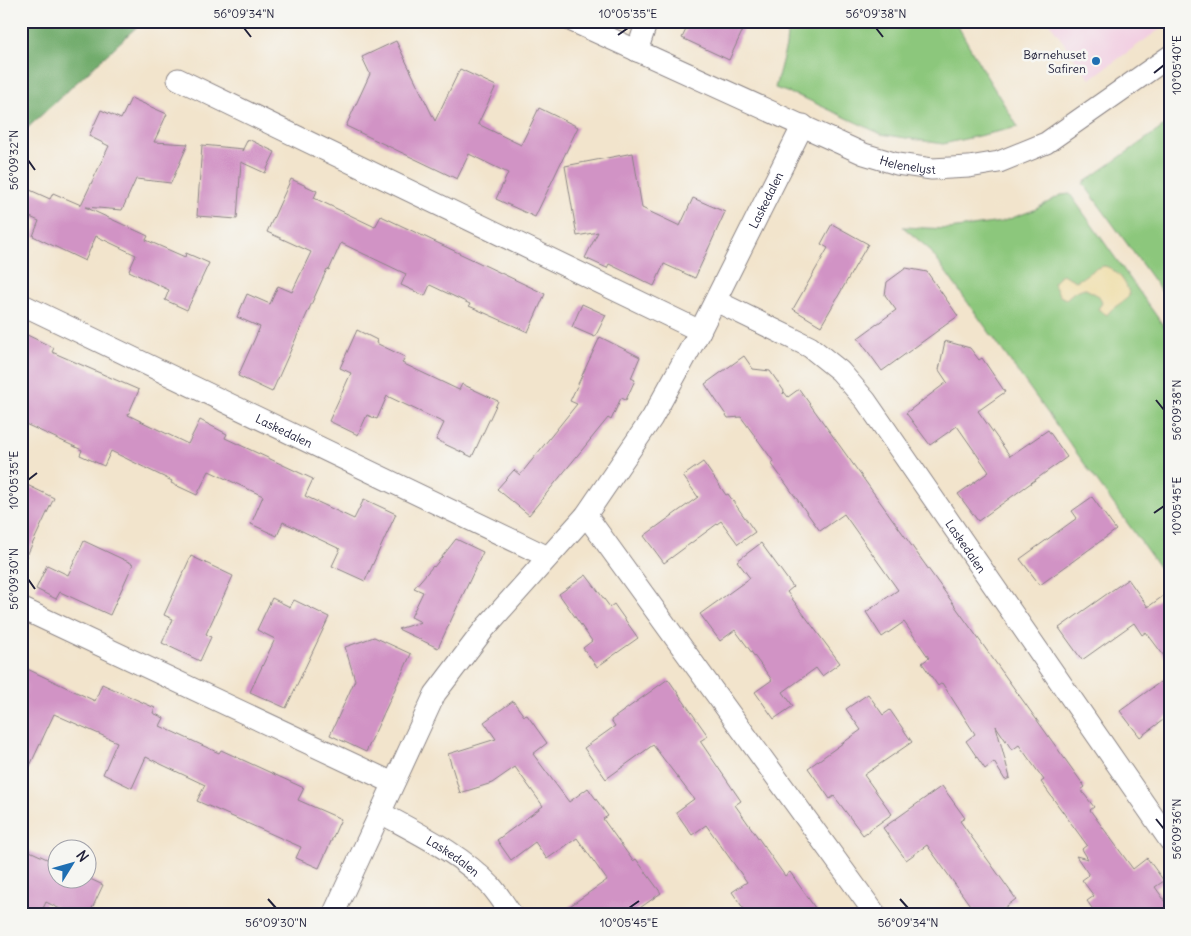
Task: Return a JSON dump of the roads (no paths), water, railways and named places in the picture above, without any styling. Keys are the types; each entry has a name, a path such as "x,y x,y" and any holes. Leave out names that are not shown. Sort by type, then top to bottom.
{"street":[{"name":"Helenelyst","path":"572,21 864,154 897,164 932,169 999,162 1046,143 1170,56"},
{"path":"637,51 647,21"},
{"path":"178,80 700,331"},
{"name":"Laskedalen","path":"333,915 435,694 485,628 586,515 652,418 716,301 803,125"},
{"name":"Laskedalen","path":"716,301 810,347 840,371 866,401 1170,840"},
{"name":"Laskedalen","path":"21,304 548,557"},
{"path":"586,515 876,915"},
{"path":"21,608 393,783"},
{"name":"Laskedalen","path":"381,813 445,849 471,867 492,887 512,915"}],"place":[{"name":"Børnehuset Safiren","path":"1096,61"}]}
